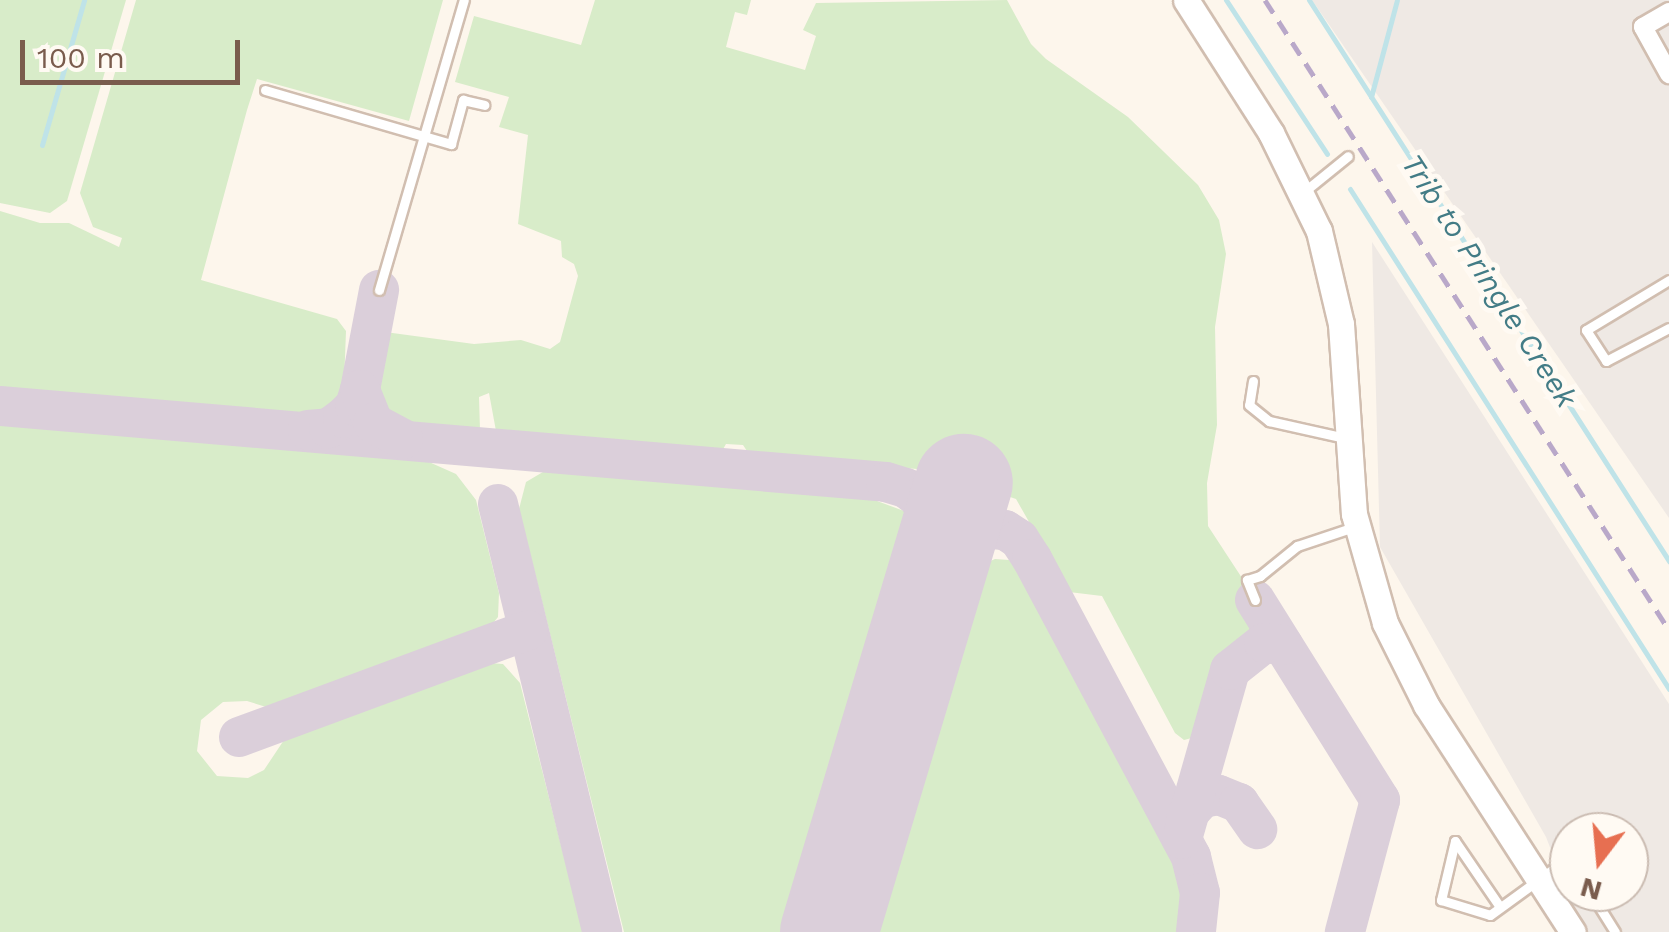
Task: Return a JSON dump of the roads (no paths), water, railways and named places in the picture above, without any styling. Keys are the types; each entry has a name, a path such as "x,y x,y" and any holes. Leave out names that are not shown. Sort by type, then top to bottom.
{"street":[{"path":"1186,0 1271,133 1303,192 1336,293 1356,526 1375,600 1404,666 1574,932"},
{"path":"1669,12 1642,27 1669,74"}],"lane":[{"path":"379,290 464,0"},
{"path":"265,90 452,144 463,100 484,105"},
{"path":"1303,192 1348,156"},
{"path":"1669,280 1586,330 1606,361 1669,328"},
{"path":"1253,381 1248,405 1269,421 1348,439"},
{"path":"1255,600 1247,580 1260,576 1297,546 1356,526"},
{"path":"1500,908 1455,841 1441,900 1490,914 1500,908 1539,878 1549,875"}],"waterway":[{"path":"42,145 84,0"},
{"name":"Trib to Pringle Creek","path":"1226,0 1327,154"},
{"name":"Trib to Pringle Creek","path":"1309,0 1669,561"},
{"path":"1371,97 1397,0"},
{"name":"Trib to Pringle Creek","path":"1350,189 1669,689"}],"railway":[{"path":"1265,0 1669,630"}]}
